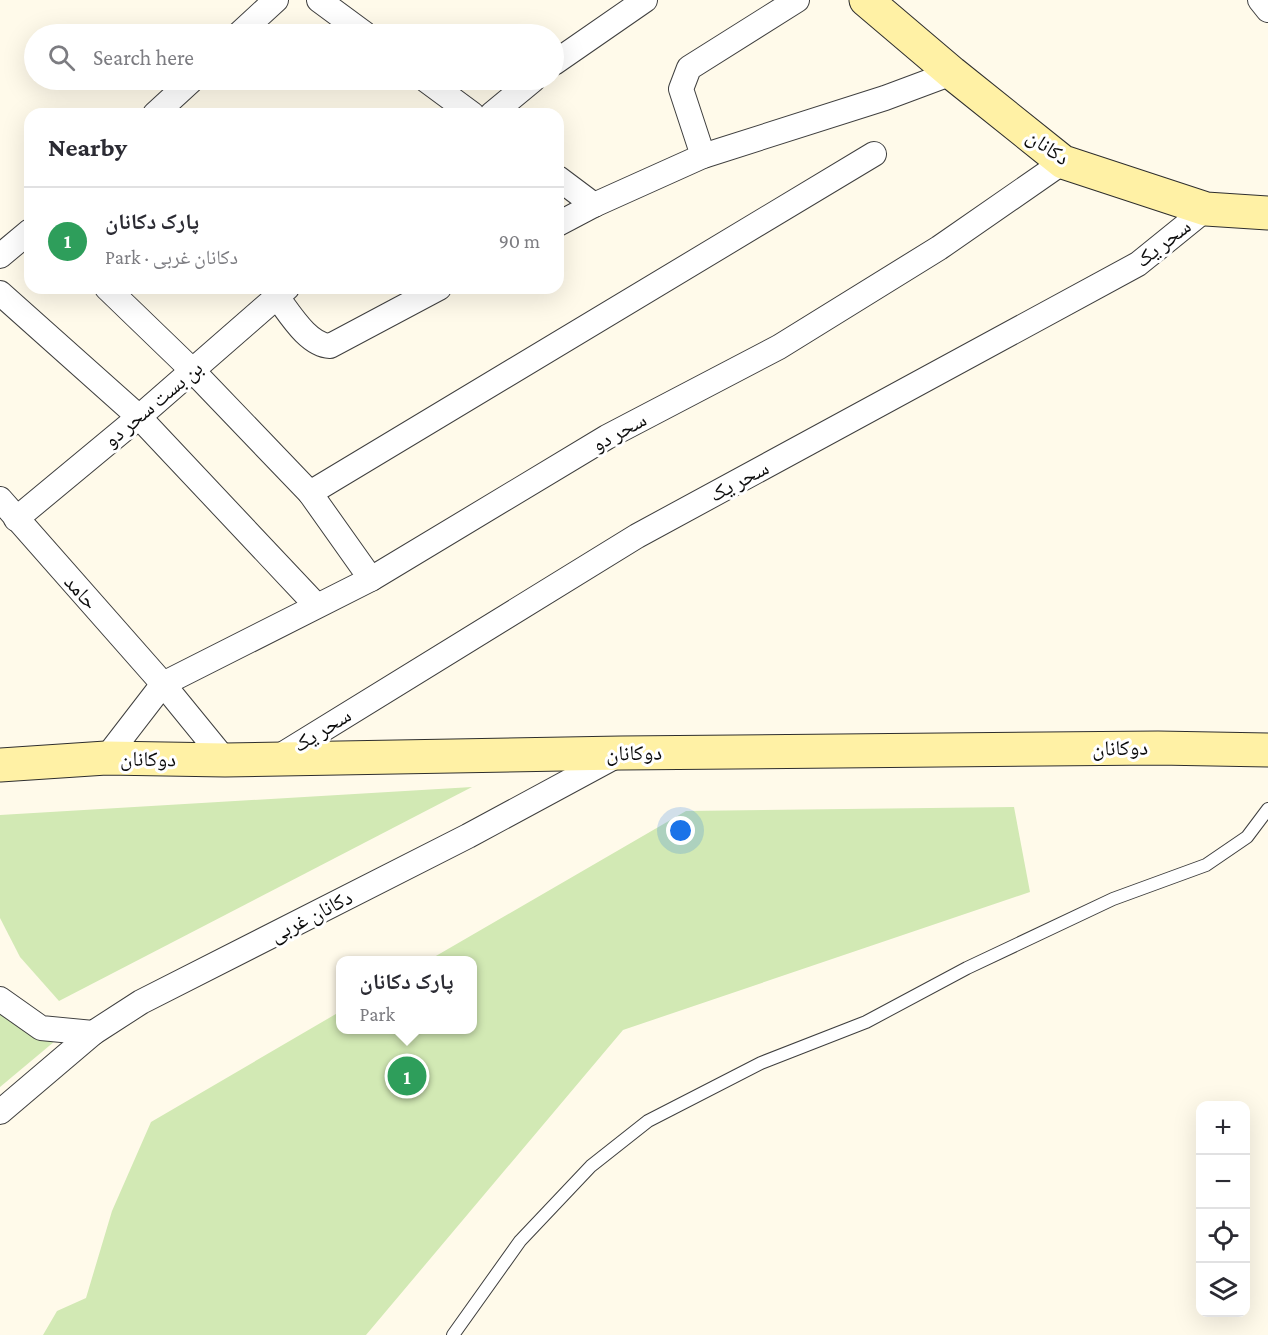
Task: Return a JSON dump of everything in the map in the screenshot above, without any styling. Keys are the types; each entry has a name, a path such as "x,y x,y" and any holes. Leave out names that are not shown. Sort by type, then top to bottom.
{"street":[{"path":"250,24 276,0"},
{"path":"319,0 351,24"},
{"path":"564,54 645,0"},
{"path":"703,156 681,89 689,68 797,0"},
{"name":"دکانان","path":"866,0 952,73 1064,162 1206,209 1268,213"},
{"path":"1260,0 1268,10"},
{"path":"564,221 703,156 885,98 952,73"},
{"path":"162,108 181,90"},
{"path":"440,90 464,108"},
{"path":"499,108 521,90"},
{"path":"310,493 874,154"},
{"name":"سحر دو","path":"163,684 371,579 607,437 779,347 939,248 1064,162"},
{"path":"564,182 594,205"},
{"name":"سحر یک","path":"275,759 637,536 1138,264 1206,209"},
{"path":"0,256 24,236"},
{"path":"0,293 139,417 316,605"},
{"path":"113,294 193,371 310,493 371,579"},
{"name":"بن بست سحر دو","path":"16,519 193,371 280,294"},
{"path":"283,294 313,342 321,346 330,346 428,294"},
{"name":"حامد","path":"0,499 163,684 225,760"},
{"path":"106,758 163,684"},
{"name":"دوکانان","path":"0,765 106,758 225,760 621,753 1158,748 1268,750"},
{"name":"دکانان غربی","path":"0,1112 93,1033 141,1002 457,841 621,753"},
{"path":"0,999 41,1028 93,1033"}],"lane":[{"path":"453,1335 520,1241 591,1166 648,1121 761,1063 866,1022 968,968 1113,899 1206,865 1247,837 1268,809"}],"green space":[{"path":"472,787 59,1001 20,957 0,918 0,815"},
{"path":"1014,807 1030,892 623,1030 366,1335 43,1335 57,1311 86,1298 112,1211 151,1122 336,1014 336,1034 477,1034 477,956 436,956 686,811"},
{"path":"0,1014 55,1041 0,1087"}],"place":[{"name":"پارک دکانان","path":"407,1076"}]}
